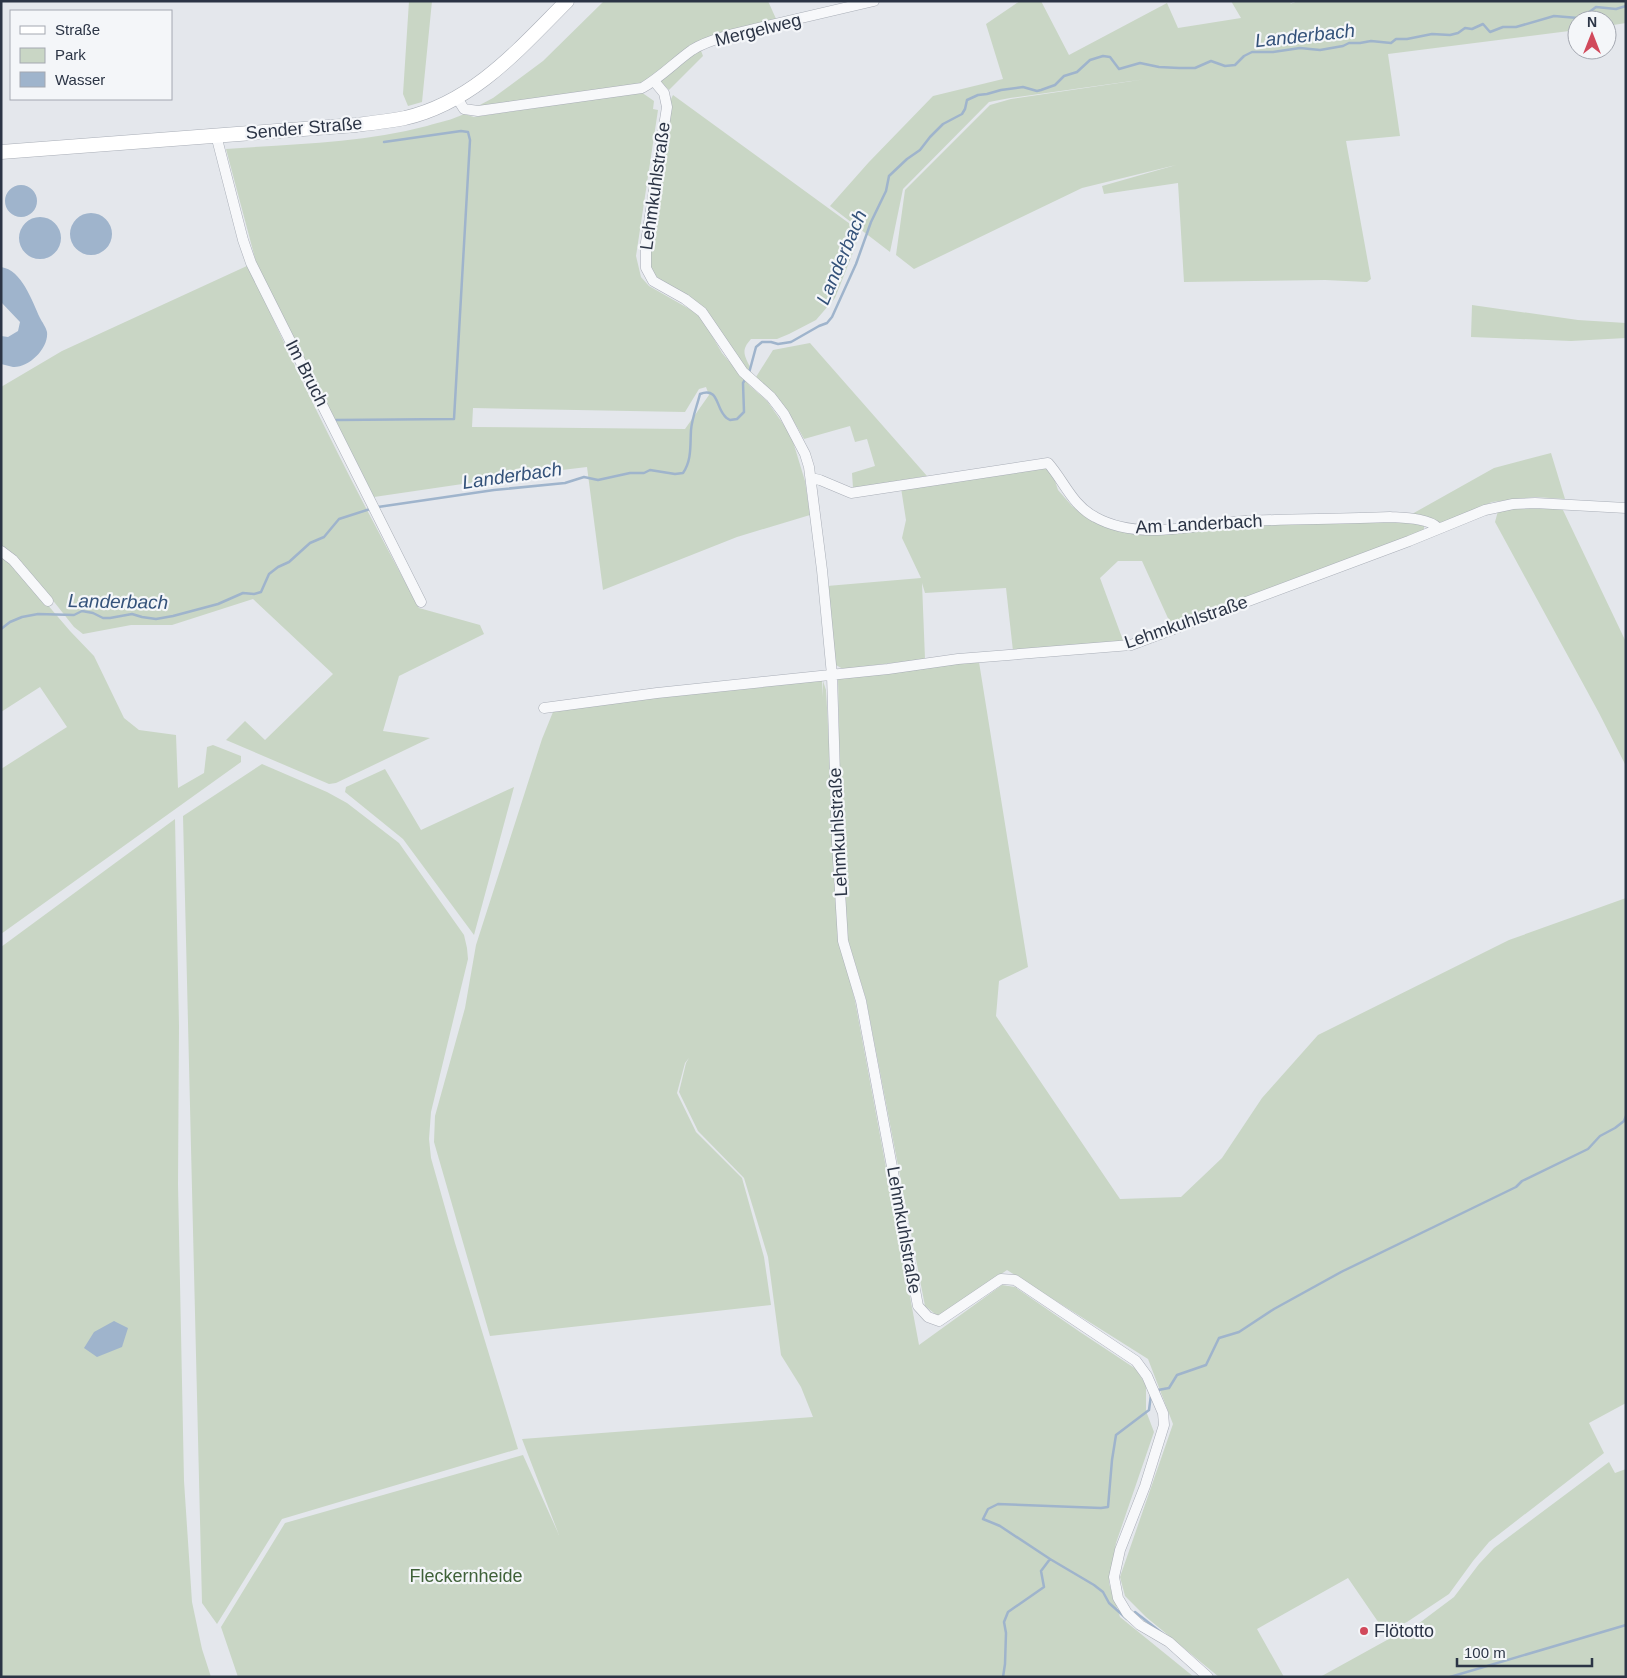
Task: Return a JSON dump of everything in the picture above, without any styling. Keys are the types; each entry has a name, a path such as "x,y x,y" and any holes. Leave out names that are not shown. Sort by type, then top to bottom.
{"main road":[{"name":"Sender Straße","path":"1,152 356,125 405,118 430,110 457,98 488,78 567,1"}],"street":[{"name":"Mergelweg","path":"654,81 694,49 711,41 733,34 874,1"},
{"path":"457,98 464,109 478,111 642,88 654,81"},
{"name":"Lehmkuhlstraße","path":"654,81 664,94 667,107 646,242 646,268 653,281 685,299 702,312 743,372 771,397 796,434 805,454 811,478 832,675 837,842 843,941 861,1001 918,1306 928,1317 939,1321 1001,1279 1015,1280 1136,1361 1147,1376 1163,1413 1164,1426 1145,1486 1120,1550 1114,1576 1118,1598 1127,1613 1140,1625 1168,1642 1208,1677"},
{"name":"Im Bruch","path":"216,135 243,240 251,263 421,602"},
{"name":"Am Landerbach","path":"811,478 850,493 1048,463 1055,470 1071,498 1080,507 1093,517 1109,524 1126,528 1158,530 1244,521 1390,517 1412,518 1435,525 1438,528"},
{"name":"Lehmkuhlstraße","path":"544,708 958,659 1131,645 1409,541 1484,510 1513,504 1535,503 1626,508"},
{"path":"1,551 13,560 48,601"}],"green space":[{"path":"409,1 432,1 422,102 408,106 403,94"},
{"path":"604,1 768,1 777,21 733,30 640,84 476,107 493,98 543,61"},
{"path":"1020,1 1041,1 1069,55 1167,3 1178,28 1241,18 1231,1 1295,1 1290,4 1298,1 1626,1 1626,23 1617,24 1617,10 1567,10 1567,31 1388,54 1400,136 1346,141 1371,279 1367,282 1325,280 1184,282 1178,183 1104,194 1102,186 1176,165 1082,188 914,269 896,255 905,190 990,105 1011,99 1146,79 989,102 903,189 890,252 830,206 869,162 933,96 1003,79 986,24"},
{"path":"700,48 703,56 669,90 660,81"},
{"path":"641,92 654,101 653,109 658,110 636,256 641,277 649,286 700,315 722,353 750,386 767,401 791,435 805,481 810,515 737,537 603,590 587,467 374,497 256,262 226,149 378,136 427,126 464,114 474,117","holes":["706,387 709,395 685,429 472,427 473,408 685,412 699,389"]},
{"path":"673,95 857,229 856,245 835,298 816,320 789,334 777,339 751,339 745,350 745,356 750,367 748,372 706,310 658,278 650,265 649,256 671,107 670,101"},
{"path":"249,265 288,352 330,438 419,608 480,625 484,634 399,676 383,731 430,738 336,783 329,784 226,740 245,721 265,740 333,674 253,599 172,625 131,625 83,634 74,627 51,598 1,547 1,387 62,351"},
{"path":"1472,305 1578,320 1626,323 1626,338 1571,341 1471,337"},
{"path":"810,343 927,476 853,488 852,473 875,466 867,439 855,442 850,426 804,439 782,406 756,377 773,350"},
{"path":"1551,453 1565,499 1535,497 1492,502 1445,522 1436,522 1412,514 1494,468"},
{"path":"1047,468 1054,478 1058,490 1072,506 1086,516 1106,526 1403,521 1424,526 1424,531 1172,627 1142,561 1118,561 1100,578 1124,643 1013,651 1006,588 925,593 922,583 925,659 843,669 834,664 827,586 921,578 902,538 906,520 901,488"},
{"path":"1513,507 1562,508 1626,642 1626,766 1495,522 1498,511"},
{"path":"1,555 11,562 94,656 124,718 139,730 176,735 178,788 204,773 207,747 213,745 241,756 241,762 1,934 1,769 67,727 40,687 1,712"},
{"path":"979,662 1028,967 999,981 996,1016 1120,1199 1181,1197 1222,1158 1262,1098 1318,1035 1509,940 1626,898 1626,1403 1589,1423 1604,1453 1489,1542 1449,1594 1407,1622 1385,1632 1348,1578 1257,1629 1284,1677 1219,1677 1146,1617 1125,1596 1120,1577 1173,1424 1148,1359 1007,1270 939,1317 925,1306 866,999 848,940 841,843 838,678 945,664"},
{"name":"Fleckernheide","path":"822,680 822,697 823,681 826,690 840,941 855,1001 919,1345 1002,1285 1015,1287 1136,1369 1146,1385 1146,1411 1154,1432 1116,1543 1109,1583 1120,1617 1194,1677 238,1677 221,1627 285,1523 523,1455 559,1535 522,1439 813,1417 801,1387 781,1355 768,1257 744,1178 698,1131 679,1092 689,1058 685,1063 677,1093 696,1132 742,1178 764,1257 771,1305 490,1336 434,1142 435,1116 465,1008 476,945 542,739 553,712 656,697"},
{"path":"262,764 327,792 347,803 399,843 464,935 468,959 431,1112 429,1139 431,1158 455,1243 518,1449 282,1519 217,1624 202,1603 183,816"},
{"path":"385,769 421,830 514,787 474,935 403,839 345,792 346,787"},
{"path":"175,819 179,1026 178,1184 184,1481 192,1602 202,1649 211,1677 1,1677 1,947"},
{"path":"1609,1462 1615,1473 1626,1469 1626,1677 1320,1677 1414,1627 1454,1597 1479,1564 1494,1548"}],"water":[{"path":"21,185 32,190 37,201 32,212 21,217 10,212 5,201 10,190"},
{"path":"91,213 106,219 112,234 106,249 91,255 76,249 70,234 76,219"},
{"path":"40,217 55,223 61,238 55,253 40,259 25,253 19,238 25,223"},
{"path":"1,267 15,274 25,287 47,332 45,344 37,356 25,364 13,367 1,364 1,336 8,337 18,331 20,322 1,302"},
{"path":"114,1321 128,1328 122,1347 97,1357 84,1348 94,1332"}],"waterway":[{"name":"Landerbach","path":"749,373 756,347 762,342 778,344 791,342 827,323 832,317 856,264 871,222 886,191 889,176 920,150 943,124 962,114 967,100 978,95 1023,87 1037,91 1041,90 1055,85 1064,76 1077,72 1090,60 1103,56 1110,57 1119,69 1140,63 1159,67 1195,68 1211,61 1225,66 1235,65 1244,56 1252,52 1273,52 1300,48 1320,50 1343,46 1349,43 1371,41 1391,43 1396,39 1407,39 1432,34 1450,35 1458,33 1465,28 1472,29 1483,24 1490,32 1503,27 1516,27 1554,16 1578,18 1596,7 1616,9 1626,6"},
{"path":"336,420 454,419 470,140 468,132 461,131 384,142"},
{"name":"Landerbach","path":"378,507 494,490 565,483 584,477 598,480 630,473 644,473 650,470 675,474 683,473 689,458 693,416 700,394 710,393 713,395 725,416 730,420 737,419 744,412 743,383 746,378"},
{"name":"Landerbach","path":"1,629 10,622 22,617 38,614 74,615 82,611 93,613 103,618 132,614 156,619 218,604 243,593 254,594 261,592 269,574 289,562 310,543 324,537 339,519 370,509"},
{"path":"1158,1390 1169,1388 1177,1375 1206,1365 1219,1338 1239,1332 1274,1309 1343,1271 1516,1187 1522,1181 1588,1149 1600,1136 1624,1121 1626,1116"},
{"path":"1050,1559 1000,1526 983,1519 988,1509 998,1504 1108,1507 1116,1435 1149,1410 1151,1395"},
{"path":"1003,1677 1006,1633 1004,1622 1008,1612 1044,1587 1041,1571 1050,1559 1103,1592 1109,1603 1127,1619"},
{"path":"1135,1612 1162,1633"},
{"path":"1450,1677 1626,1625"}],"place":[{"name":"Flötotto","path":"1364,1631"}]}
